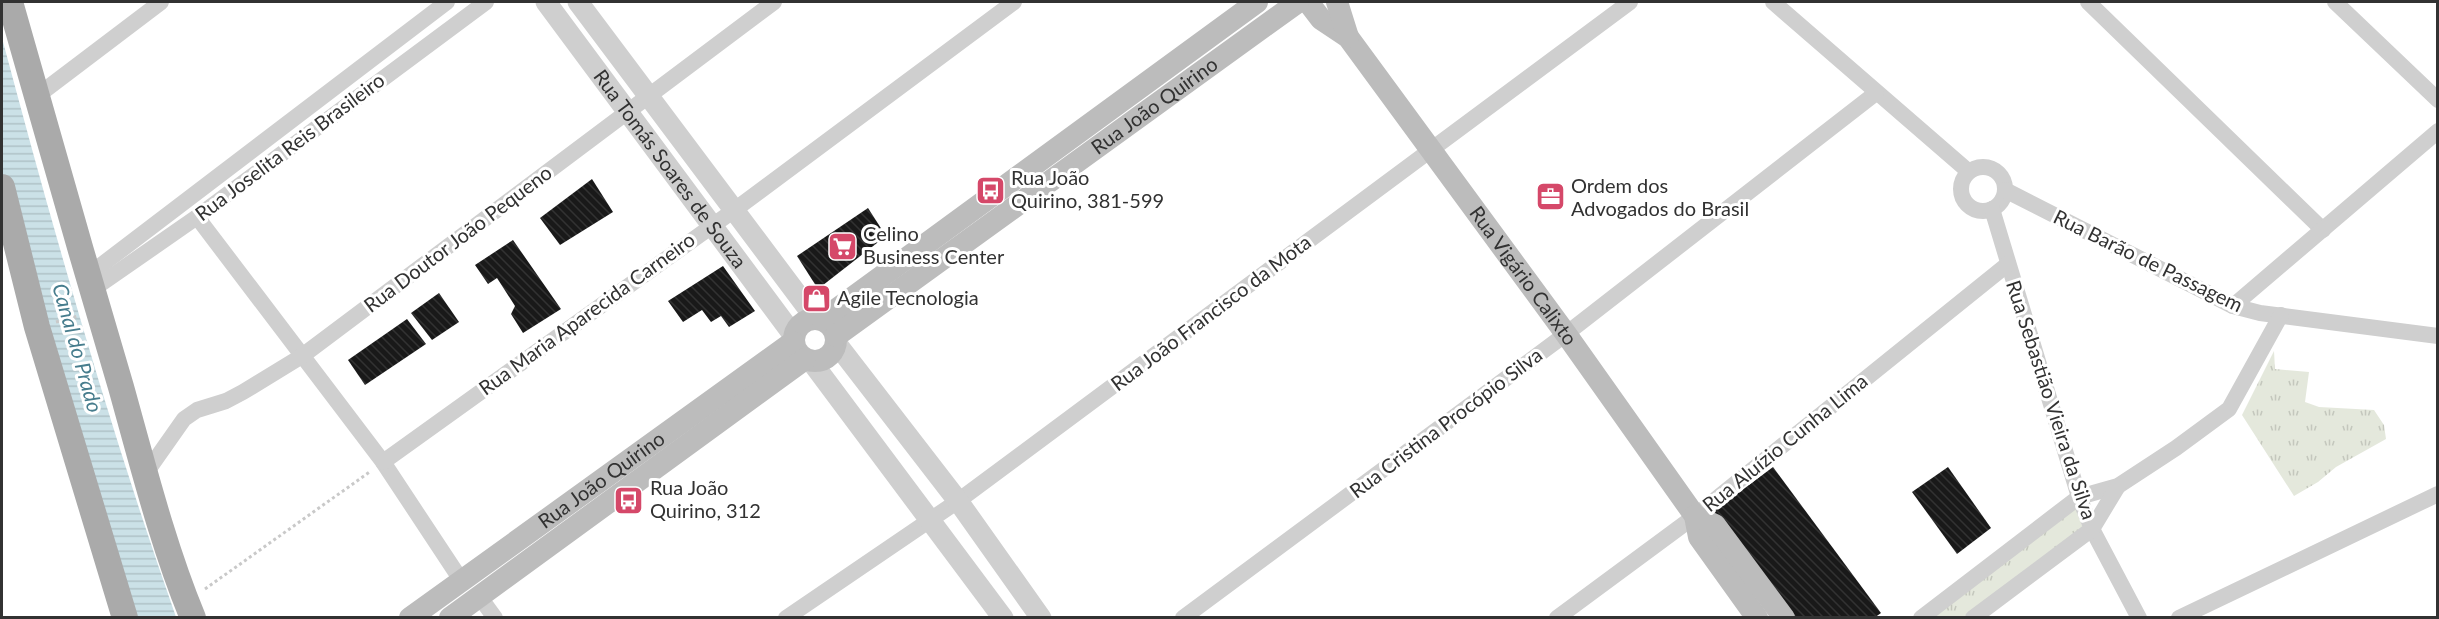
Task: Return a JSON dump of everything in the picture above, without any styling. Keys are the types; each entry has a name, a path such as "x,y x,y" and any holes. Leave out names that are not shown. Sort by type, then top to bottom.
{"main road":[{"path":"10,2 146,473 190,610"},
{"name":"Rua João Quirino","path":"827,329 1257,2"},
{"name":"Rua João Quirino","path":"827,329 1298,2"},
{"name":"Rua Vigário Calixto","path":"1308,2 1321,19 1348,37"},
{"name":"Rua Vigário Calixto","path":"1337,2 1348,37 1566,334 1695,516 1699,537 1757,618"},
{"path":"2,187 10,257 37,327 125,618"},
{"path":"801,324 827,329 834,350 825,359 801,350 801,324"},
{"name":"Rua João Quirino","path":"410,618 461,580 801,350"},
{"name":"Rua João Quirino","path":"450,618 801,350"},
{"name":"Rua Vigário Calixto","path":"1695,516 1715,525 1784,618"}],"street":[{"path":"37,96 161,2"},
{"name":"Rua Joselita Reis Brasileiro","path":"90,283 447,2"},
{"name":"Rua Joselita Reis Brasileiro","path":"90,283 197,217 486,2"},
{"name":"Rua Tomás Soares de Souza","path":"546,2 712,225 801,350 1003,618"},
{"name":"Rua Tomás Soares de Souza","path":"578,2 733,211 827,329 958,501 1041,618"},
{"name":"Rua Doutor João Pequeno","path":"146,473 184,419 197,410 226,401 243,392 302,356 774,2"},
{"name":"Rua Maria Aparecida Carneiro","path":"383,462 733,211 1014,2"},
{"name":"Rua João Francisco da Mota","path":"786,618 958,501 1630,2"},
{"path":"1773,2 1968,171"},
{"path":"2088,2 2323,230"},
{"path":"2335,2 2438,100"},
{"name":"Rua Cristina Procópio Silva","path":"1183,618 1566,334 1876,93"},
{"path":"2233,306 2438,131"},
{"path":"1982,166 1995,170 2004,180 2005,190 2002,201 1992,209 1975,210 1963,200 1961,185 1968,171 1982,166"},
{"name":"Rua Barão de Passagem","path":"2005,190 2233,306 2260,313 2438,336"},
{"name":"Rua Sebastião Vieira da Silva","path":"1992,209 2079,497 2092,529 2139,618"},
{"path":"197,217 383,462 461,580"},
{"name":"Rua Aluízio Cunha Lima","path":"1557,618 1695,516 2008,264"},
{"path":"1921,618 2079,497 2118,486 2176,448 2229,409 2280,315"},
{"path":"1973,618 2092,529 2118,486"},
{"path":"2178,618 2438,494"},
{"path":"479,596 495,618"}],"path":[{"path":"56,322 78,316"},
{"path":"190,610 383,462"}],"green space":[{"path":"2274,351 2275,369 2309,372 2305,402 2319,407 2374,410 2384,425 2386,439 2336,467 2318,482 2294,496 2242,415"},
{"path":"2076,503 2083,529 1964,617 1928,618"}],"water":[{"name":"Canal do Prado","path":"2,38 83,329 151,546 176,617 137,617 31,283 2,172"}],"building":[{"path":"592,179 613,212 560,245 540,218"},
{"name":"Celino Business Center","path":"868,208 886,236 818,289 797,256"},
{"path":"513,240 561,309 523,333 511,314 515,306 497,278 488,284 475,265"},
{"path":"723,266 755,311 729,327 721,316 711,322 702,310 683,322 668,301"},
{"path":"439,293 459,322 432,340 411,313"},
{"path":"407,319 426,344 365,385 348,360"},
{"path":"1773,467 1881,613 1874,618 1785,618 1709,515"},
{"path":"1948,467 1991,528 1957,554 1912,492"}],"place":[{"name":"Rua João Quirino, 381-599","path":"990,190"},
{"name":"Ordem dos Advogados do Brasil","path":"1550,197"},
{"name":"Celino Business Center","path":"842,246"},
{"name":"Agile Tecnologia","path":"816,298"},
{"name":"Rua João Quirino, 312","path":"629,500"}]}
